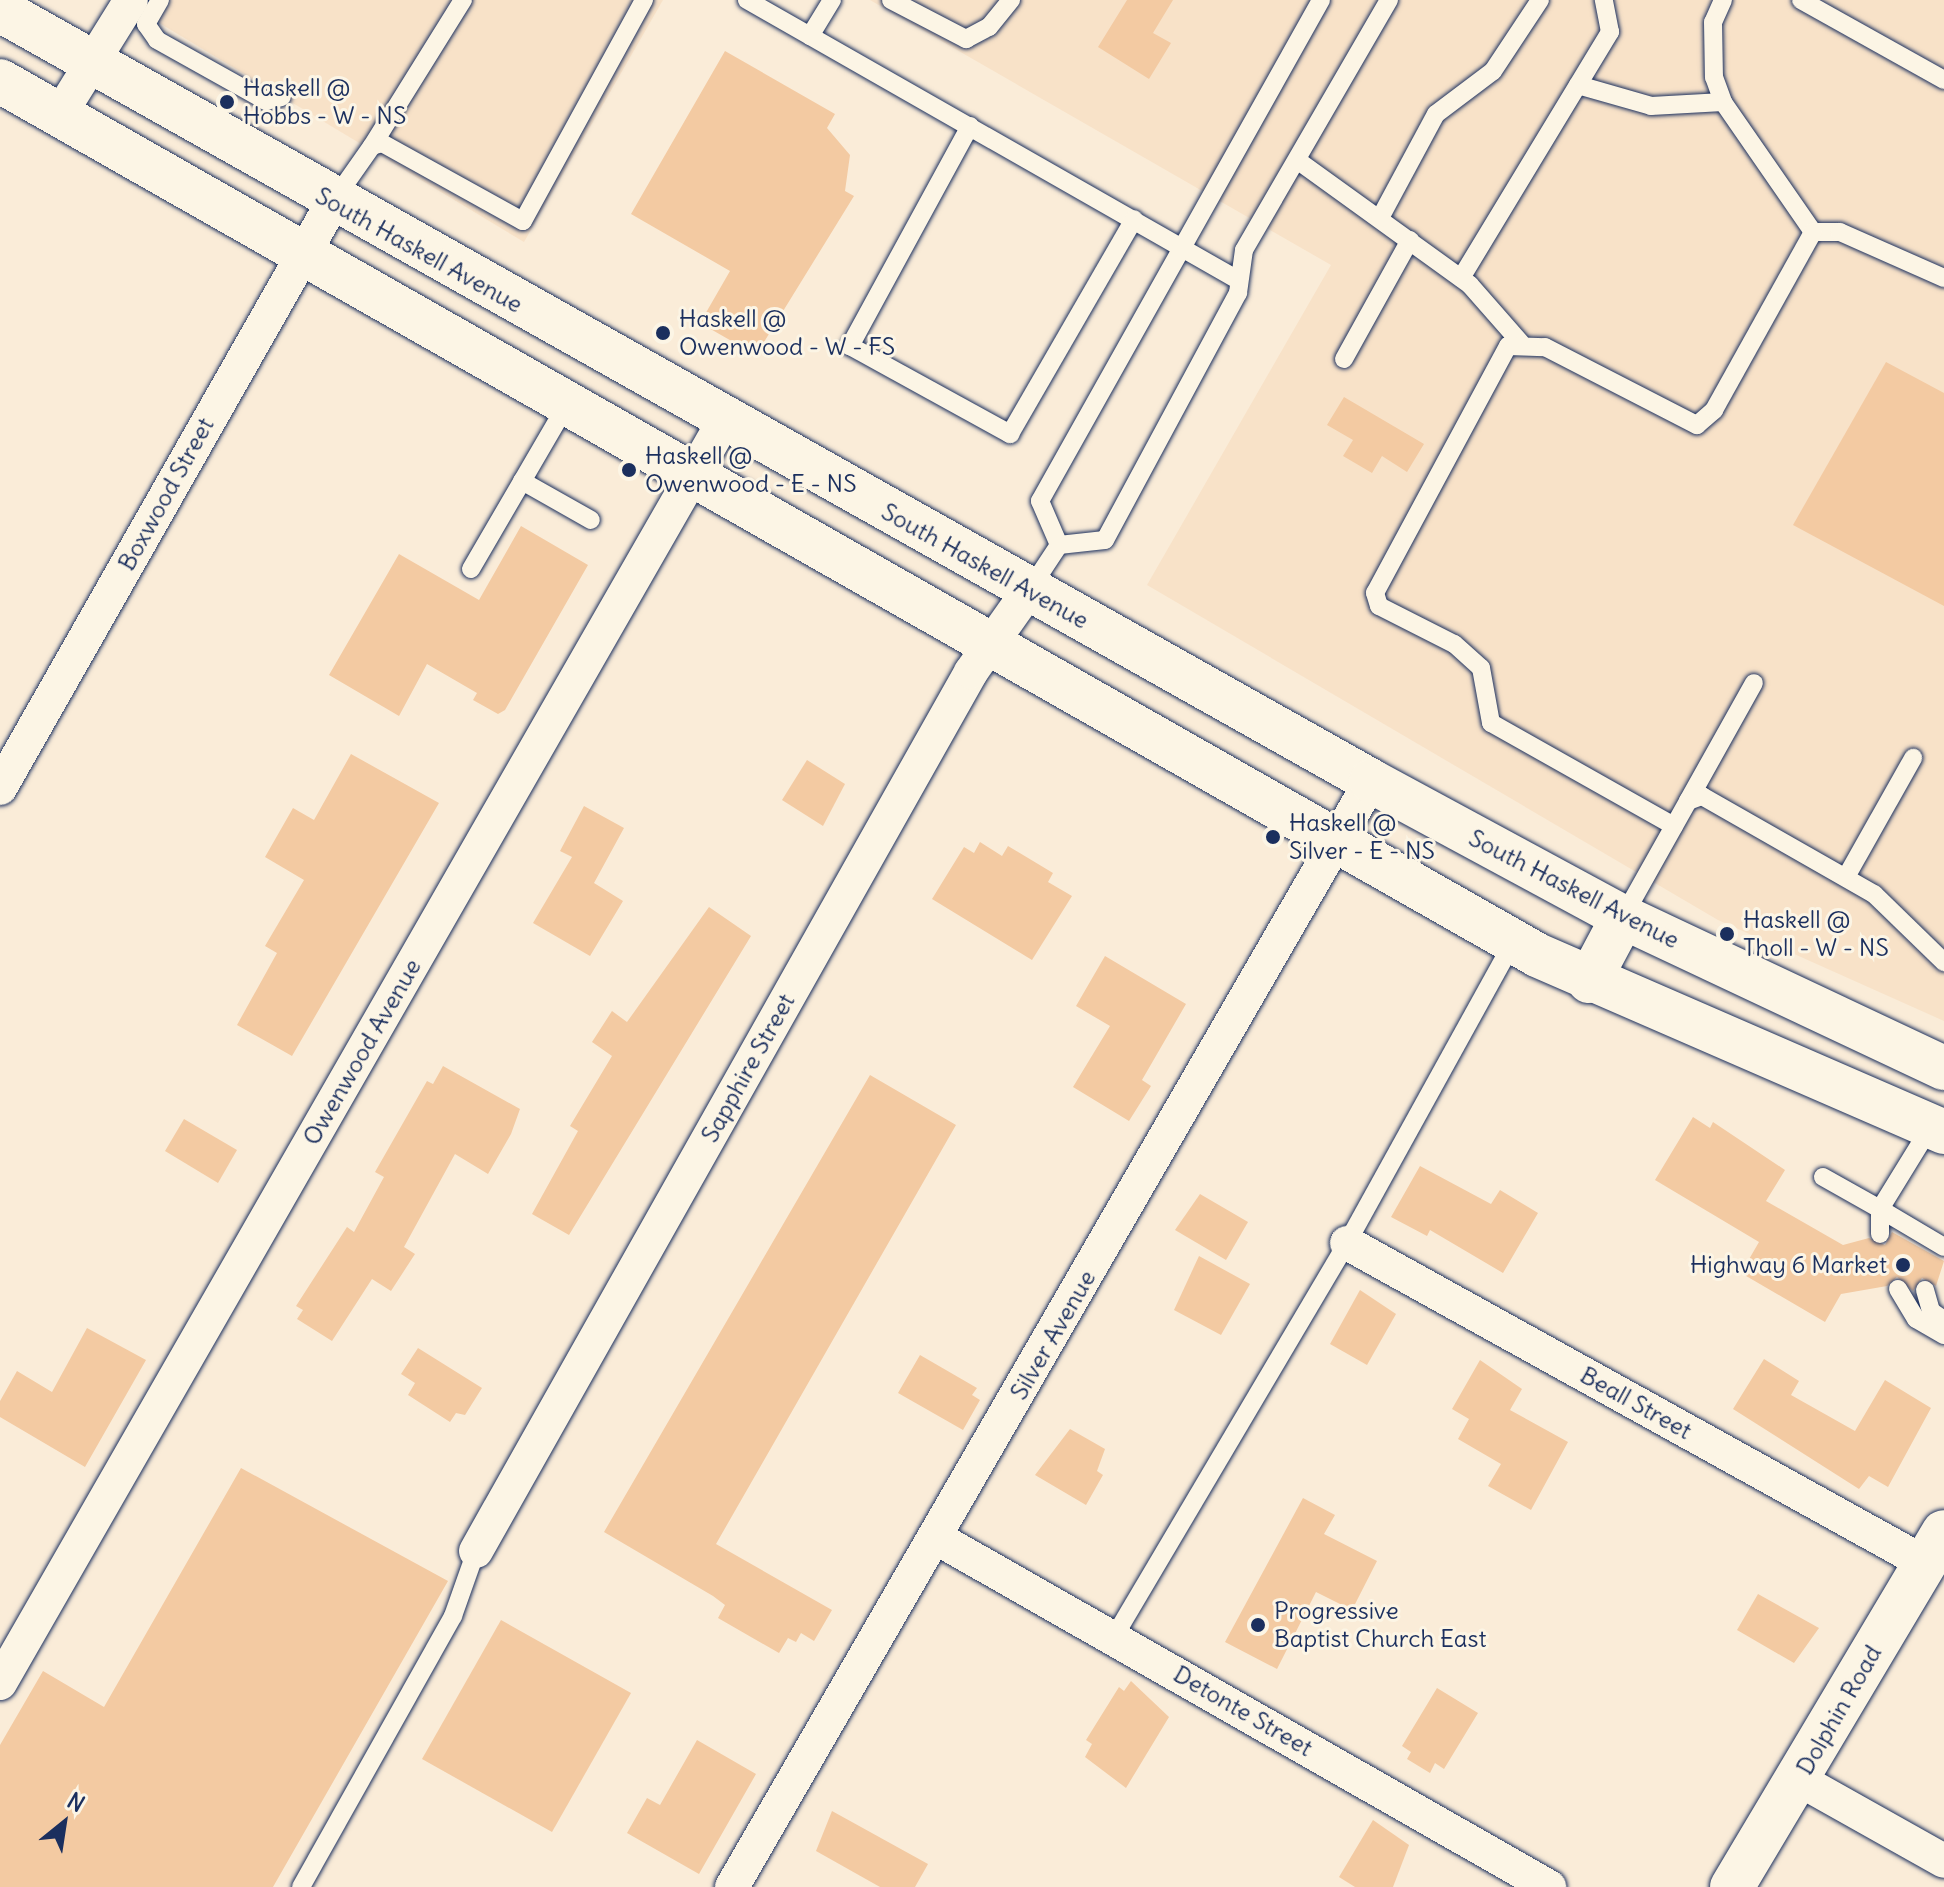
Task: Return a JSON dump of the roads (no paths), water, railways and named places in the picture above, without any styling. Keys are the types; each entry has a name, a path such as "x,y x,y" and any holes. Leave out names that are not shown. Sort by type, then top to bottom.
{"main road":[{"name":"South Haskell Avenue","path":"0,10 333,202 1371,781 1623,917 1944,1068"},
{"path":"0,81 303,251 989,648 1514,941 1589,981 1938,1129"},
{"path":"1589,981 1623,917"},
{"name":"Dolphin Road","path":"1732,1887 1934,1547"}],"street":[{"path":"60,114 131,0"},
{"name":"Boxwood Street","path":"0,788 333,202"},
{"name":"Owenwood Avenue","path":"0,1683 724,421"},
{"name":"Sapphire Street","path":"476,1551 989,648 1029,590"},
{"name":"Silver Avenue","path":"732,1887 1338,844 1371,781"},
{"name":"Beall Street","path":"1347,1243 1934,1547"},
{"name":"Detonte Street","path":"935,1537 1549,1887"},
{"path":"1798,1779 1944,1861"}],"lane":[{"path":"160,0 146,24 157,40 266,101 282,97"},
{"path":"333,202 372,146 463,0"},
{"path":"372,146 403,149 523,221 644,0"},
{"path":"747,0 1238,280"},
{"path":"810,36 832,0"},
{"path":"891,0 966,39 989,27 1011,0"},
{"path":"1059,545 1040,501 1321,0"},
{"path":"1059,545 1105,540 1238,293 1244,250 1389,0"},
{"path":"1380,218 1436,114 1493,71 1540,0"},
{"path":"1461,278 1610,32 1604,0"},
{"path":"1723,0 1713,22 1714,77 1723,102 1813,232"},
{"path":"1801,0 1944,80"},
{"path":"1578,85 1651,106 1723,102"},
{"path":"970,126 850,346 1010,434 1134,219"},
{"path":"1297,160 1461,278 1521,343"},
{"path":"1813,232 1840,232 1944,278"},
{"path":"1674,826 1491,723 1481,668 1454,644 1379,606 1375,593 1508,346 1521,343 1545,347 1697,425 1714,410 1813,232"},
{"path":"1344,359 1410,240"},
{"path":"471,569 567,404"},
{"path":"522,481 591,520"},
{"path":"1029,590 1059,545"},
{"path":"1623,917 1754,683"},
{"path":"1846,877 1913,758"},
{"path":"1688,801 1715,800 1846,877 1893,908 1944,962"},
{"path":"1114,1637 1347,1243 1514,941"},
{"path":"1880,1234 1880,1209 1938,1129"},
{"path":"1823,1177 1880,1209 1911,1235 1944,1247"},
{"path":"1898,1289 1916,1319 1943,1329"},
{"path":"1925,1290 1931,1311 1943,1329"},
{"path":"301,1887 453,1616 476,1551"}],"place":[{"name":"Haskell @ Hobbs - W - NS","path":"227,102"},
{"name":"Haskell @ Owenwood - W - FS","path":"663,333"},
{"name":"Haskell @ Owenwood - E - NS","path":"629,470"},
{"name":"Haskell @ Silver - E - NS","path":"1273,837"},
{"name":"Haskell @ Tholl - W - NS","path":"1727,934"},
{"name":"Highway 6 Market","path":"1903,1265"},
{"name":"Progressive Baptist Church East","path":"1258,1625"}]}
